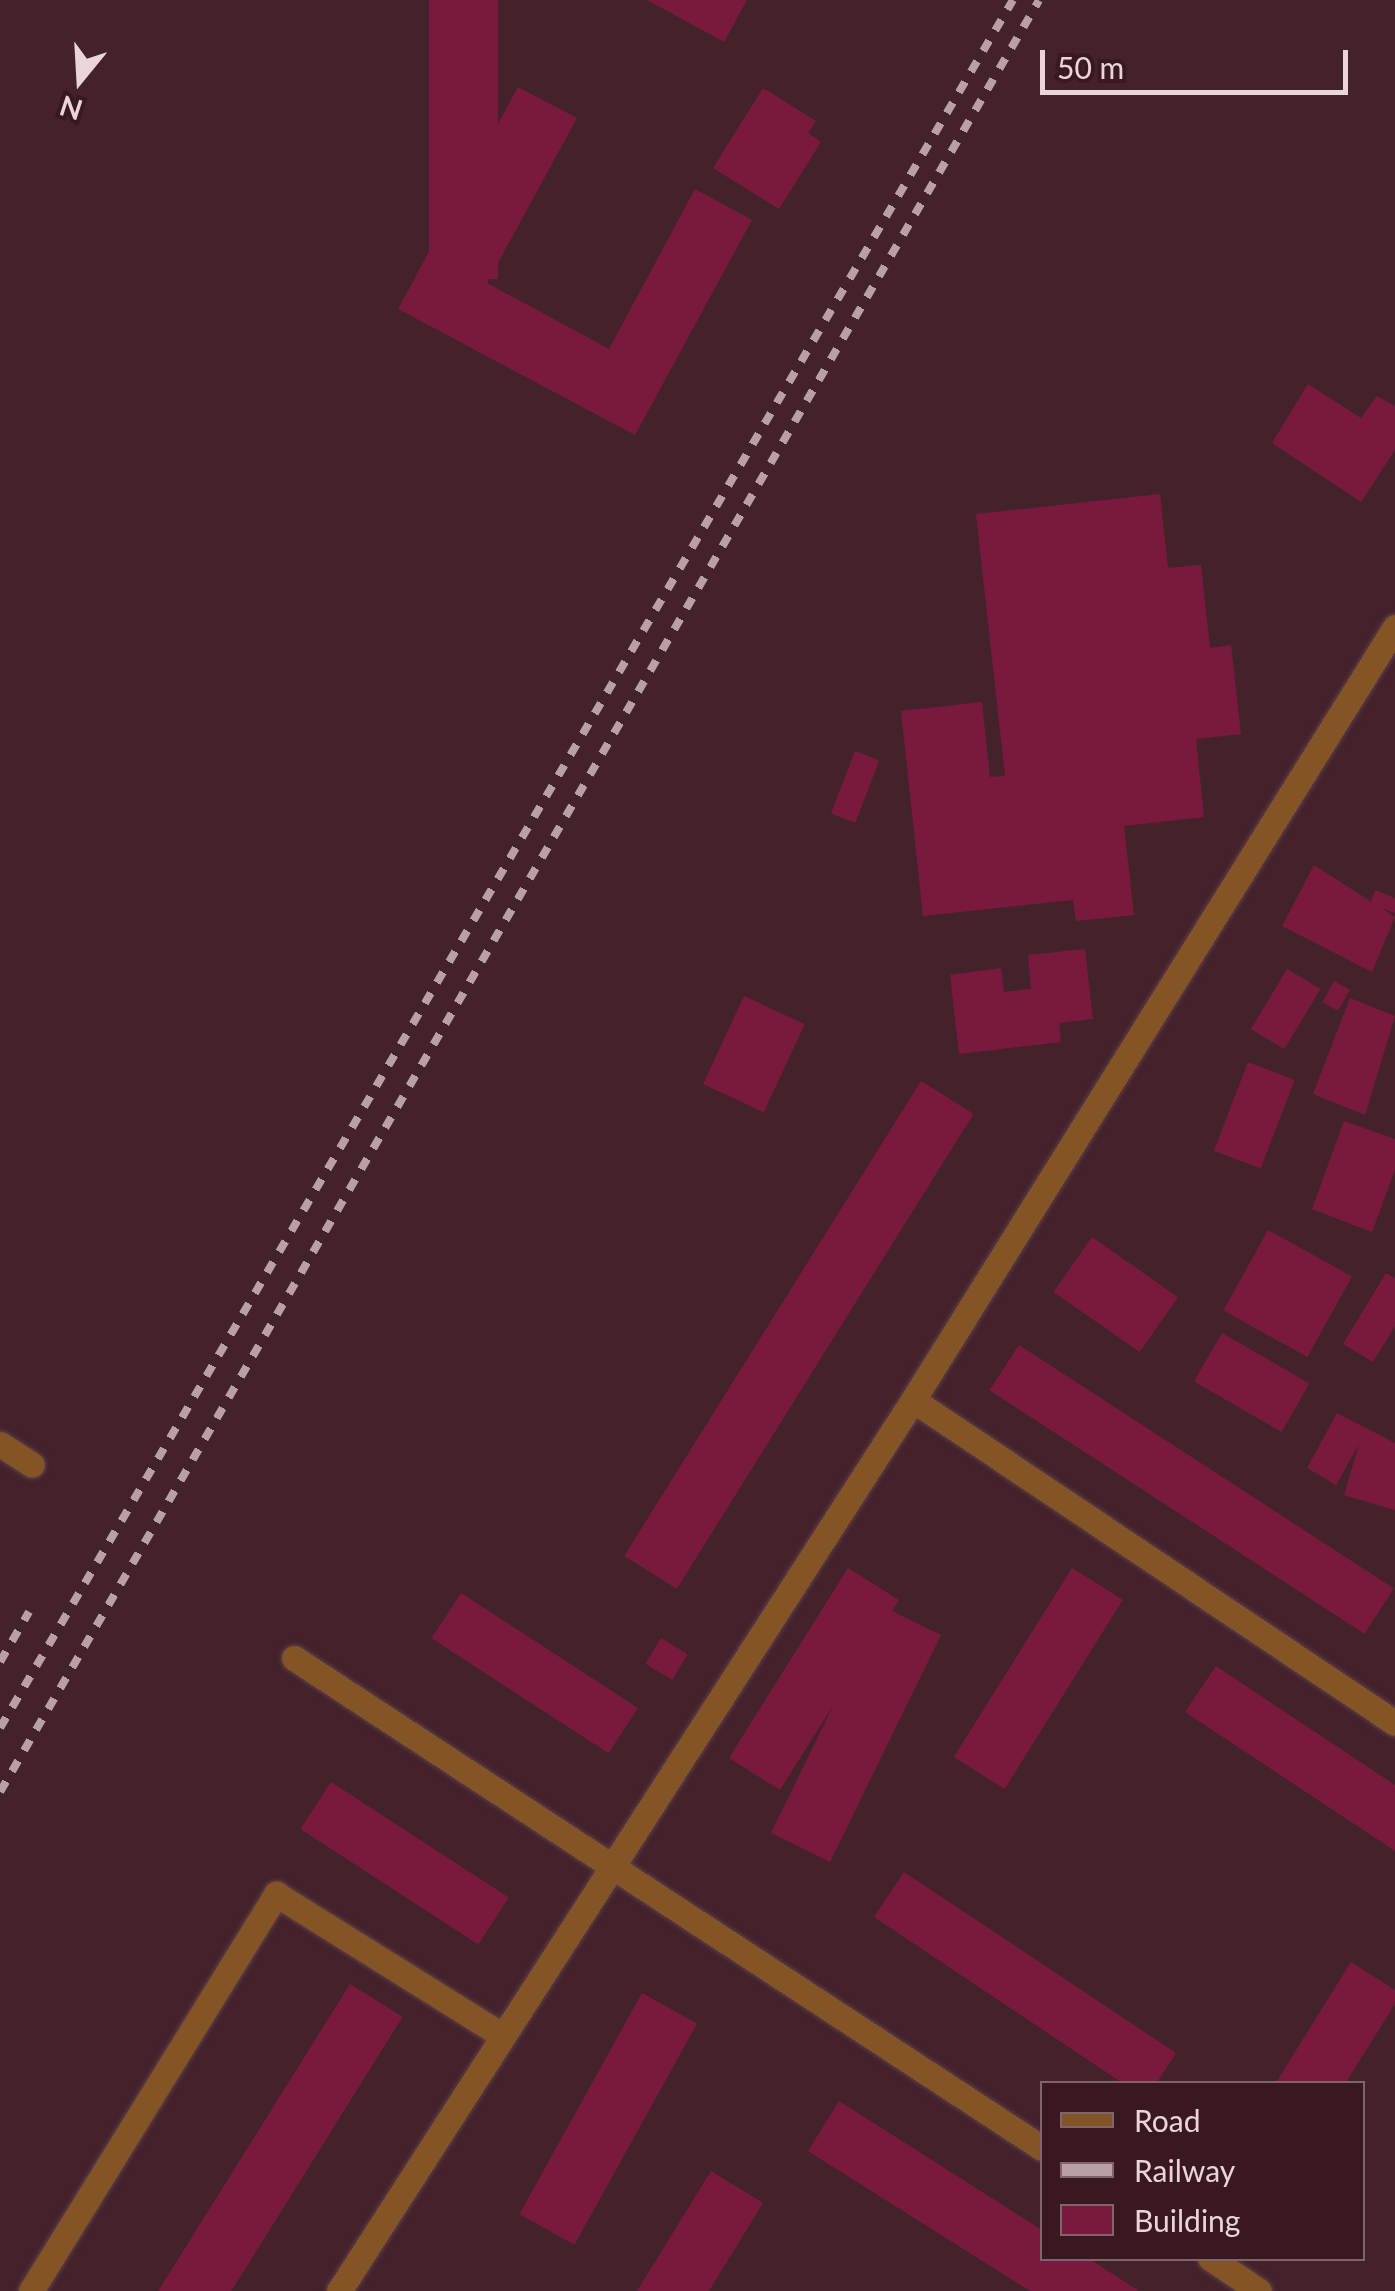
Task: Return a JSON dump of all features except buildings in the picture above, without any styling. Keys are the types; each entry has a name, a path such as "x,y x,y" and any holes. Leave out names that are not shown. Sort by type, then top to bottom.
{"street":[{"path":"339,2291 913,1400 1395,627"},
{"path":"913,1400 1395,1723"},
{"path":"0,1444 32,1466"},
{"path":"294,1658 1040,2147"},
{"path":"31,2291 276,1894 502,2035"},
{"path":"1214,2261 1259,2291"}],"railway":[{"path":"0,1728 1013,0"},
{"path":"0,1792 1039,0"},
{"path":"0,1662 29,1612"}]}
